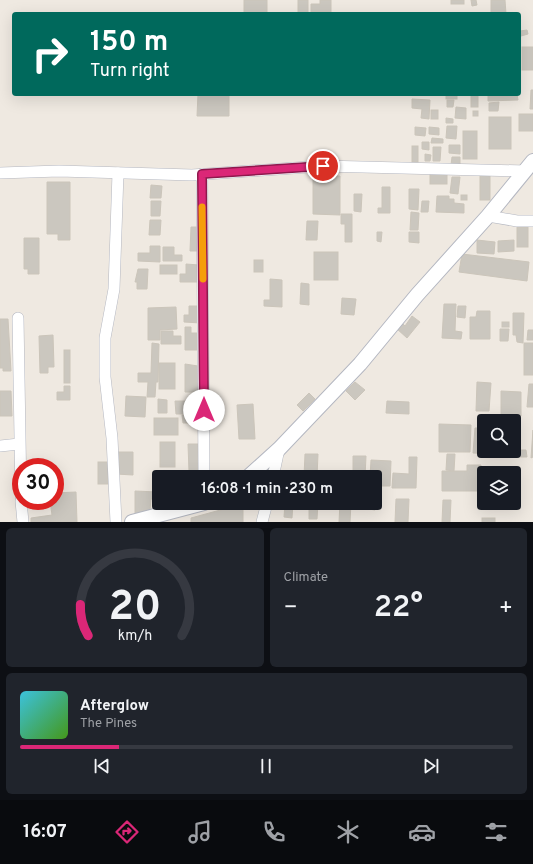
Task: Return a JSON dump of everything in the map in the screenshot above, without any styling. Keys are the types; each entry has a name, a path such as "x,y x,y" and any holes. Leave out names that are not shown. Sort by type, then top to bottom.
{"street":[{"path":"0,173 59,171 202,174 323,166 529,166"},
{"path":"256,470 279,449 360,364 417,295 488,216 529,166"},
{"path":"116,522 112,438 105,378 105,338 114,289 118,173"},
{"path":"202,174 204,470"},
{"path":"488,216 517,221 533,221"},
{"path":"18,318 20,458"},
{"path":"0,446 19,444"},
{"path":"274,470 279,449"},
{"path":"22,510 23,522"},
{"path":"132,522 177,510"},
{"path":"262,522 265,510"}],"building":[{"path":"244,0 267,0 267,12 244,12"},
{"path":"298,0 308,0 308,12 298,12"},
{"path":"320,0 331,0 331,12 311,12 311,4 320,4"},
{"path":"451,0 464,0 464,4 451,4"},
{"path":"471,0 476,0 477,5 472,6"},
{"path":"491,0 505,0 506,12 491,12"},
{"path":"527,30 528,34 521,36 521,31"},
{"path":"522,47 533,47 533,70 522,70"},
{"path":"531,90 533,90 533,109 530,109"},
{"path":"198,96 229,96 229,116 197,116"},
{"path":"446,96 457,96 457,99 446,99"},
{"path":"471,96 478,96 478,107 471,107"},
{"path":"488,96 517,96 518,100 488,101"},
{"path":"412,99 430,100 429,119 421,118 422,109 412,108"},
{"path":"447,100 454,100 453,107 447,107"},
{"path":"499,102 498,111 489,111 489,103"},
{"path":"456,107 466,108 466,119 455,118"},
{"path":"431,110 438,110 438,119 431,119"},
{"path":"473,111 478,111 478,116 473,116"},
{"path":"519,114 533,114 533,131 519,131"},
{"path":"489,117 511,117 511,149 489,149"},
{"path":"446,118 453,119 453,123 446,123"},
{"path":"447,126 457,126 456,139 446,138"},
{"path":"415,127 426,128 425,136 415,135"},
{"path":"429,127 439,128 439,135 429,134"},
{"path":"463,131 477,131 477,159 463,159"},
{"path":"432,138 443,139 443,143 431,143"},
{"path":"422,142 429,142 429,150 422,149"},
{"path":"449,145 460,145 460,154 449,153"},
{"path":"412,146 418,146 418,162 412,162"},
{"path":"433,147 441,147 440,161 433,161"},
{"path":"425,154 431,155 430,161 425,161"},
{"path":"452,157 460,157 460,165 451,165"},
{"path":"430,173 447,173 447,184 430,184"},
{"path":"480,173 490,173 490,200 480,200"},
{"path":"313,176 340,176 340,215 313,214"},
{"path":"452,177 460,177 458,194 450,193"},
{"path":"47,182 70,182 70,240 58,240 58,234 47,234"},
{"path":"151,185 162,186 161,198 150,198"},
{"path":"382,187 390,187 390,213 378,213 378,208 382,208"},
{"path":"409,189 419,189 418,210 409,209"},
{"path":"354,194 362,194 361,212 354,211"},
{"path":"461,195 467,195 467,200 461,200"},
{"path":"437,196 449,196 449,199 454,199 454,203 464,204 464,213 436,212"},
{"path":"151,201 161,201 160,216 151,216"},
{"path":"422,201 429,201 428,212 421,212"},
{"path":"411,212 419,213 418,230 410,230"},
{"path":"341,214 352,214 352,242 345,242 345,224 341,224"},
{"path":"150,220 161,220 160,235 149,235"},
{"path":"307,221 318,221 317,240 306,240"},
{"path":"191,227 199,227 198,251 190,251"},
{"path":"517,227 528,227 528,247 517,247"},
{"path":"377,232 382,232 381,242 377,241"},
{"path":"409,232 419,232 419,243 409,242"},
{"path":"24,238 39,238 39,274 28,274 28,269 24,269"},
{"path":"477,240 495,242 494,254 477,253"},
{"path":"514,240 514,251 498,252 498,241"},
{"path":"150,246 160,246 160,262 138,261 138,253 150,253"},
{"path":"163,247 174,247 174,255 182,255 182,261 163,261"},
{"path":"314,252 338,252 338,280 314,280"},
{"path":"462,254 529,262 527,281 459,272"},
{"path":"254,260 263,260 263,272 254,272"},
{"path":"186,264 199,265 198,282 180,282 180,274 186,274"},
{"path":"160,265 177,265 177,274 160,274"},
{"path":"138,269 148,269 147,289 137,289 137,282 135,282"},
{"path":"270,279 282,280 282,307 264,306 264,300 270,300"},
{"path":"301,283 309,284 309,305 300,304"},
{"path":"342,298 356,299 354,315 341,314"},
{"path":"444,304 456,304 455,331 462,332 461,339 442,338"},
{"path":"189,306 201,306 201,323 184,322 184,315 189,315"},
{"path":"458,306 466,306 465,318 457,317"},
{"path":"176,307 177,329 160,330 160,340 148,340 148,308"},
{"path":"477,311 490,311 490,339 470,339 470,317 476,317"},
{"path":"513,313 524,313 523,343 517,342 516,335 513,335"},
{"path":"412,316 420,322 407,338 396,328 401,322 405,326"},
{"path":"0,319 8,319 11,371 3,371 3,368 0,368"},
{"path":"502,322 509,322 509,327 502,327"},
{"path":"185,327 191,327 191,333 197,333 197,350 185,350"},
{"path":"500,329 509,329 508,341 500,341"},
{"path":"528,330 533,330 533,340 527,340"},
{"path":"161,331 173,331 173,336 181,336 181,344 161,344"},
{"path":"53,335 54,367 48,367 48,373 40,373 39,336"},
{"path":"152,343 159,344 158,382 156,382 155,397 147,397 148,382 138,382 138,373 151,373"},
{"path":"524,343 533,343 533,375 524,375"},
{"path":"64,350 70,350 70,383 64,383"},
{"path":"159,363 175,363 175,389 159,389"},
{"path":"185,364 198,366 198,392 185,392"},
{"path":"355,382 365,390 355,400 346,391"},
{"path":"477,382 491,383 489,411 476,411"},
{"path":"529,384 533,384 533,407 527,407"},
{"path":"64,386 70,386 70,400 57,400 57,392 64,392"},
{"path":"0,391 11,391 12,416 0,416"},
{"path":"501,391 521,392 521,414 501,414"},
{"path":"309,393 315,399 303,411 297,405"},
{"path":"126,396 146,397 145,417 125,416"},
{"path":"158,399 167,400 167,413 158,413"},
{"path":"175,401 186,401 186,414 176,414"},
{"path":"387,401 409,402 409,414 386,413"},
{"path":"253,404 255,439 239,439 237,405"},
{"path":"197,414 198,423 183,423 182,415"},
{"path":"154,418 178,418 178,435 154,435"},
{"path":"439,424 471,425 470,452 439,452"},
{"path":"475,428 477,428 477,453 473,453"},
{"path":"533,430 533,457 531,458"},
{"path":"160,442 175,442 175,467 160,467"},
{"path":"188,444 198,444 199,470 189,470"},
{"path":"521,450 526,450 527,457 521,457"},
{"path":"116,452 133,452 133,475 116,474"},
{"path":"305,454 318,454 317,470 304,470"},
{"path":"447,454 455,454 454,471 446,470"},
{"path":"353,456 366,456 365,470 353,470"},
{"path":"409,457 417,457 416,488 392,488 393,473 409,474"},
{"path":"371,460 391,461 390,486 382,486 382,470 370,470"},
{"path":"98,462 108,462 108,484 98,484"},
{"path":"467,465 481,465 477,466 477,491 442,491 442,471 467,471"},
{"path":"135,491 152,492 150,510 135,514"},
{"path":"76,492 77,522 31,522 31,518 52,515 51,510 64,510 64,493"},
{"path":"396,499 409,499 408,522 395,522"},
{"path":"443,500 451,500 450,522 442,522"},
{"path":"220,510 243,510 243,522 191,522 191,518"},
{"path":"284,510 293,510 292,518 284,517"},
{"path":"309,510 318,510 317,519 309,519"},
{"path":"340,510 351,510 350,522 339,522"},
{"path":"482,518 495,518 495,522 482,522"}],"slow traffic":[{"path":"202,207 203,279"}],"route":[{"path":"204,410 202,174 323,166"}]}
